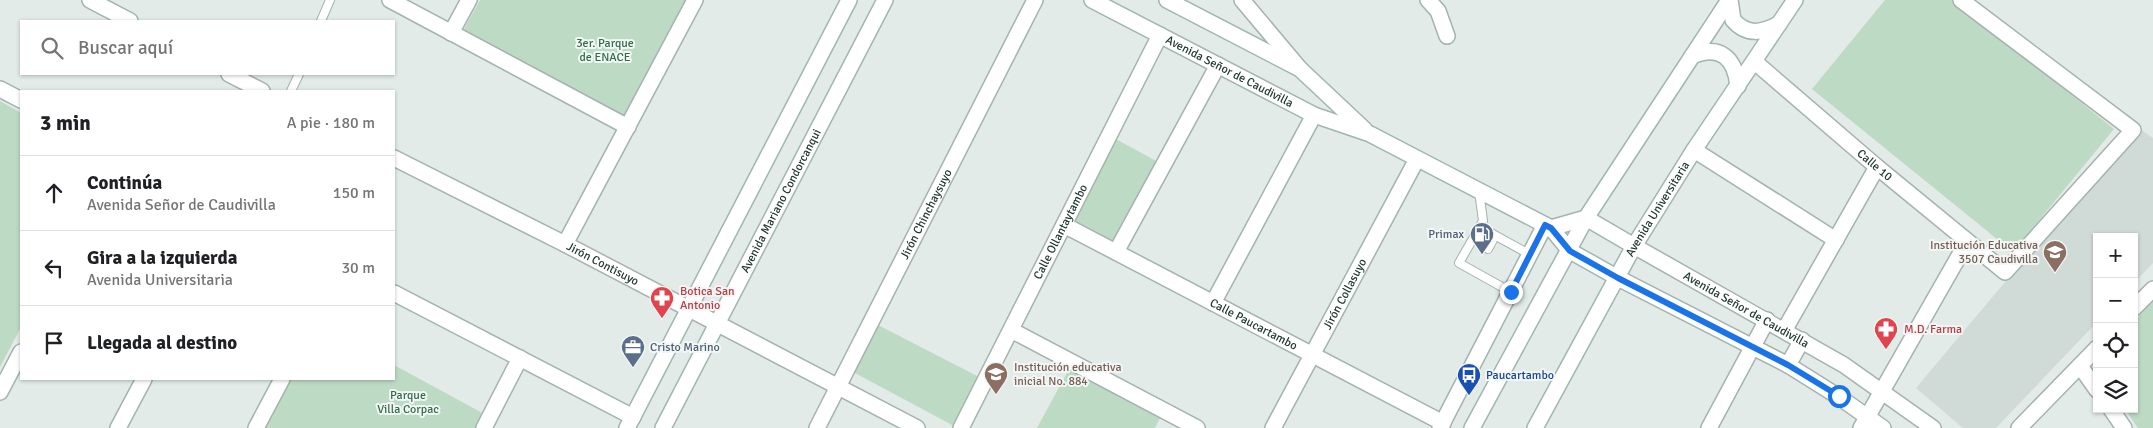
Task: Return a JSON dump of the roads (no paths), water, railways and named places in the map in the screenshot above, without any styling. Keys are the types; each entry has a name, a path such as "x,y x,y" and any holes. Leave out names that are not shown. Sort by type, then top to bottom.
{"street":[{"path":"90,0 128,20"},
{"path":"390,0 628,127"},
{"path":"451,33 469,0"},
{"path":"566,244 696,0"},
{"path":"395,294 520,358 630,422 849,0"},
{"name":"Avenida Mariano Condorcanqui","path":"662,428 884,0"},
{"name":"Jirón Chinchaysuyo","path":"817,428 1035,0"},
{"name":"Avenida Señor de Caudivilla","path":"1092,0 1314,115 1370,134 1548,227 1570,251 1618,278 1788,365 1864,422 1883,428"},
{"name":"Avenida Señor de Caudivilla","path":"1167,0 1300,69 1370,134"},
{"path":"1242,0 1300,69"},
{"path":"1730,0 1733,20 1745,30 1763,32 1779,24"},
{"path":"1472,428 1570,251 1586,218 1730,0"},
{"name":"Avenida Universitaria","path":"1535,428 1634,246 1694,150 1795,0"},
{"name":"Calle 10","path":"1755,62 2005,272 2133,130 1961,0"},
{"path":"1438,4 1447,36"},
{"name":"Calle Ollantaytambo","path":"961,428 1160,35"},
{"path":"1692,56 1711,51 1726,58 1733,65 1738,86"},
{"path":"1116,252 1218,65"},
{"path":"231,75 260,90"},
{"path":"0,89 20,99"},
{"path":"1214,302 1314,115"},
{"path":"1694,150 1836,240"},
{"name":"Jirón Contisuyo","path":"395,158 566,244 917,428"},
{"name":"Jirón Collasuyo","path":"1273,428 1417,159"},
{"path":"1785,329 1878,167"},
{"path":"1442,425 1529,254 1548,227 1586,218"},
{"name":"Avenida Señor de Caudivilla","path":"1586,218 1785,329 1882,390 1934,428"},
{"name":"Calle Paucartambo","path":"1064,225 1214,302 1442,425"},
{"path":"1864,422 1967,242"},
{"path":"2138,304 2153,289"},
{"path":"1709,428 1767,320"},
{"path":"1011,330 1197,428"},
{"path":"1788,365 1802,340"},
{"path":"2019,428 2093,352"},
{"path":"0,392 20,354"},
{"path":"484,428 520,358"},
{"path":"2080,366 2093,384"},
{"path":"118,428 143,380"},
{"path":"256,428 281,380"},
{"path":"1483,407 1483,417 1488,428"},
{"path":"2114,413 2124,428"}],"lane":[{"path":"321,20 330,0"},
{"path":"291,90 299,75"},
{"path":"1479,191 1483,221 1459,263 1511,292"},
{"path":"1480,227 1529,254"},
{"path":"1488,249 1495,236"},
{"path":"1475,272 1480,264"}],"place":[{"name":"Primax","path":"1482,255"},
{"name":"Institución Educativa 3507 Caudivilla","path":"2055,273"},
{"name":"Botica San Antonio","path":"662,319"},
{"name":"M.D. Farma","path":"1886,350"},
{"name":"Cristo Marino","path":"633,368"},
{"name":"Institución educativa inicial No. 884","path":"996,395"},
{"name":"Paucartambo","path":"1469,396"}],"park label":[{"name":"3er. Parque de ENACE","path":"605,50"},
{"name":"Parque Villa Corpac","path":"408,402"}]}
